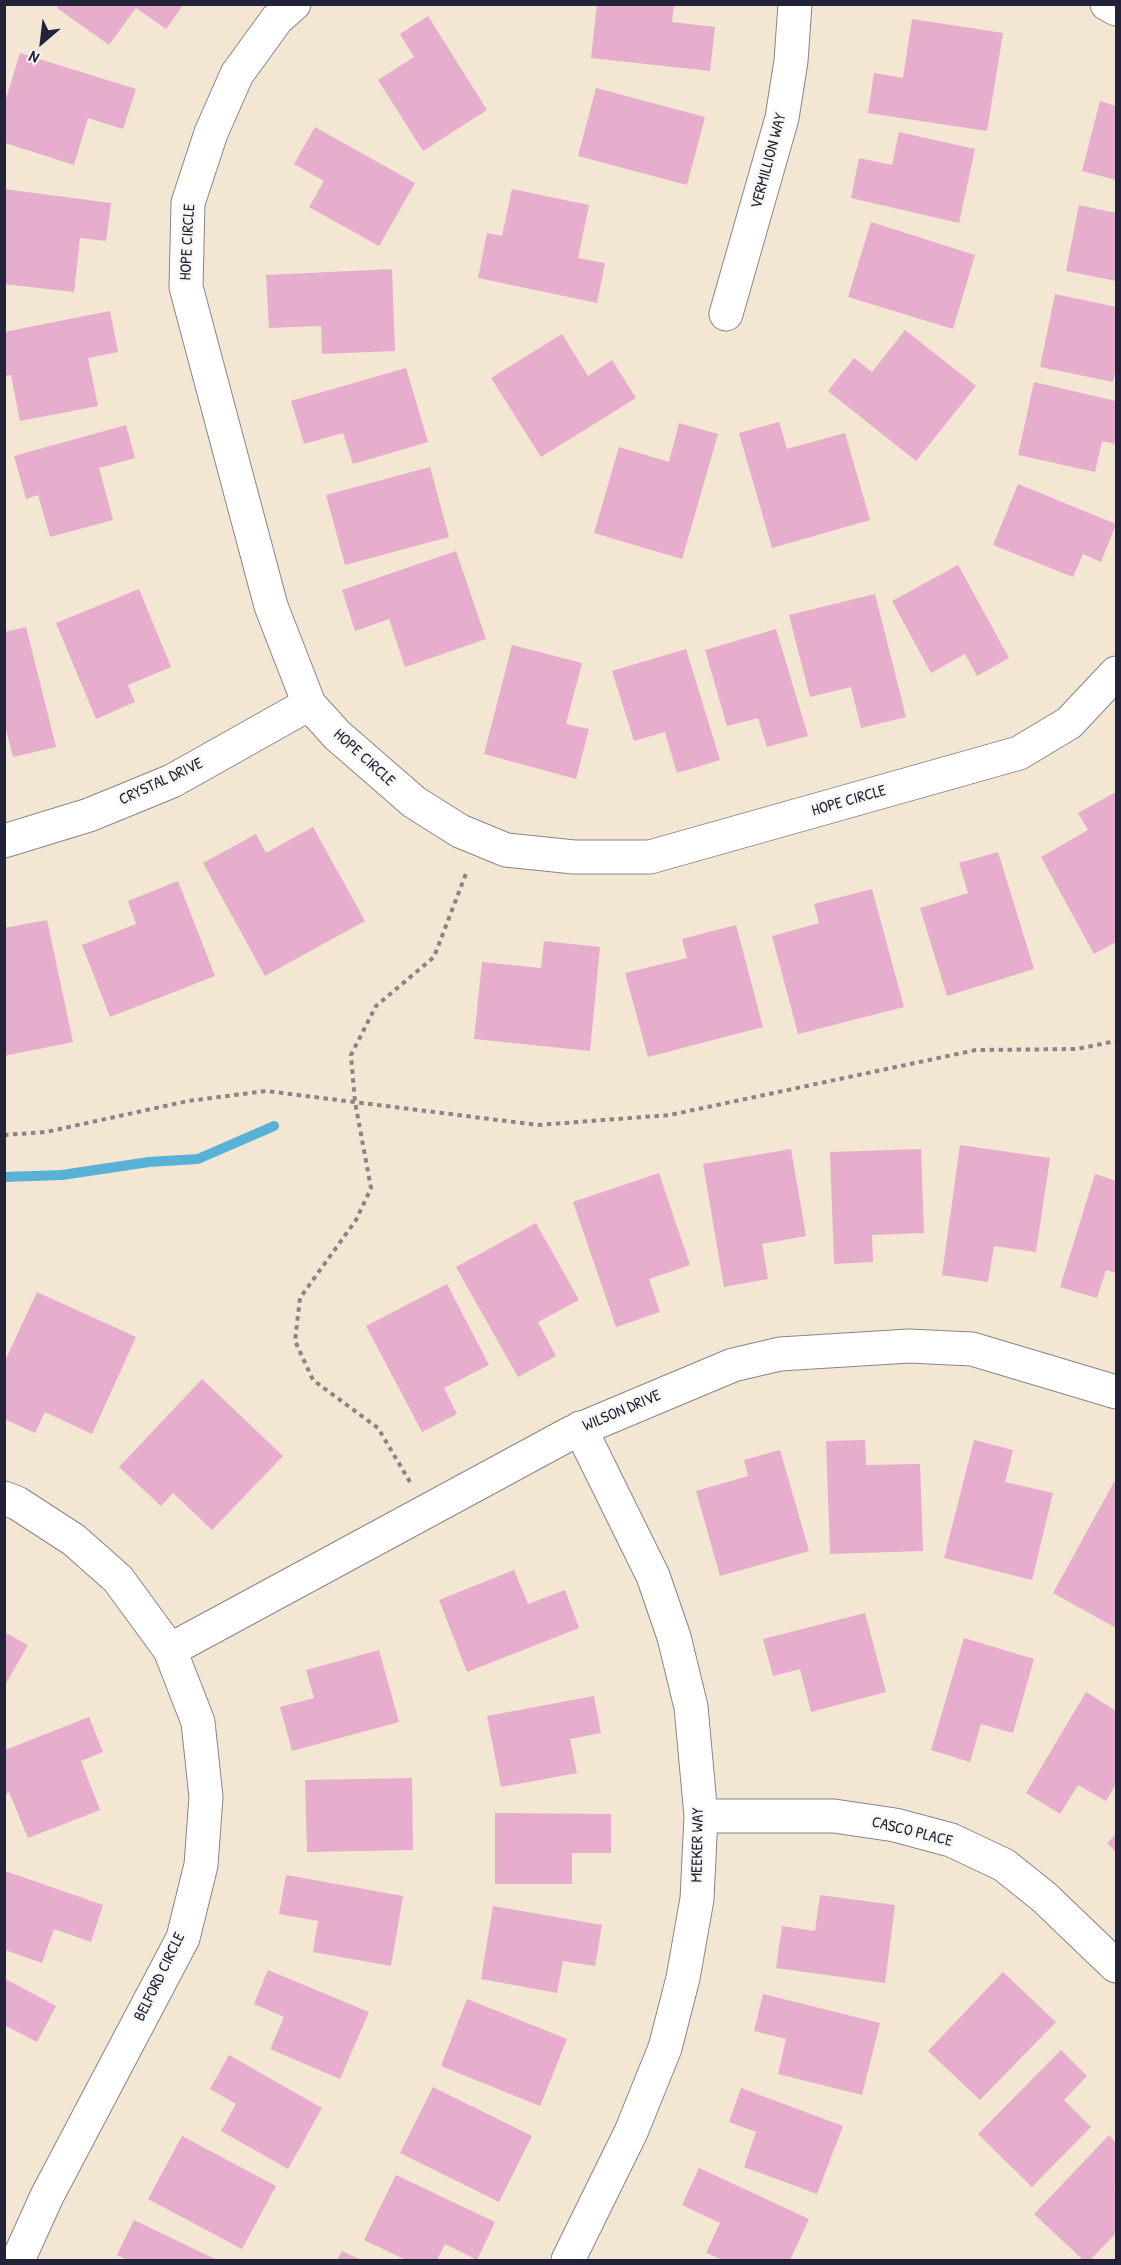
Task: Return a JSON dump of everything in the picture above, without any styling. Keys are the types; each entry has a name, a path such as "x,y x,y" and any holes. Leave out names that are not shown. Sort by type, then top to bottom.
{"street":[{"name":"HOPE CIRCLE","path":"294,4 278,19 237,74 211,133 188,203 186,287 271,606 309,704 337,735 414,802 460,831 506,850 574,857 650,857 1019,753 1069,723 1116,674"},
{"name":"VERMILLION WAY","path":"726,314 782,118 791,61 795,4"},
{"path":"1107,4 1116,9"},
{"name":"CRYSTAL DRIVE","path":"4,841 89,815 172,781 309,704"},
{"name":"WILSON DRIVE","path":"170,1650 580,1428 720,1369 780,1354 909,1346 972,1349 1116,1392"},
{"name":"MEEKER WAY","path":"568,2260 631,2132 665,2048 683,1978 697,1899 701,1816 691,1707 674,1637 653,1576 580,1428"},
{"name":"BELFORD CIRCLE","path":"4,1498 17,1503 74,1540 118,1580 170,1650 198,1722 206,1797 201,1865 183,1938 47,2196 18,2260"},
{"name":"CASCO PLACE","path":"701,1816 834,1816 895,1825 951,1840 1004,1865 1044,1897 1116,1966"}],"path":[{"path":"427,1511 378,1428 313,1380 295,1341 300,1298 356,1220 371,1188 355,1102 351,1055 376,1006 434,957 478,839"},
{"path":"4,1135 46,1132 188,1101 266,1091 538,1125 670,1115 976,1050 1077,1049 1116,1041"}],"building":[{"path":"59,4 184,4 166,29 136,8 109,45 57,8"},
{"path":"597,4 674,4 672,22 715,27 710,71 591,58"},
{"path":"428,16 487,110 423,151 378,80 414,57 400,34"},
{"path":"912,19 1003,33 987,131 868,113 874,73 903,78"},
{"path":"20,53 136,89 123,129 88,118 74,165 5,143 5,102"},
{"path":"596,88 705,117 687,185 578,156"},
{"path":"1100,101 1116,106 1116,180 1082,171"},
{"path":"315,127 415,183 379,246 309,207 324,181 294,164"},
{"path":"899,132 975,149 959,223 851,198 859,158 892,165"},
{"path":"4,189 111,203 106,241 80,238 74,292 4,284"},
{"path":"512,189 589,205 578,258 605,263 597,303 478,278 487,233 502,236"},
{"path":"1079,205 1116,213 1116,281 1066,271"},
{"path":"871,222 975,255 953,329 848,297"},
{"path":"392,269 395,351 322,354 321,326 269,328 266,275"},
{"path":"1055,294 1116,307 1116,367 1113,382 1040,367"},
{"path":"110,311 118,352 88,358 98,406 20,421 11,375 4,376 4,332"},
{"path":"905,330 976,386 916,461 828,391 854,358 872,372"},
{"path":"562,334 588,376 612,360 636,398 541,457 491,378"},
{"path":"406,368 428,442 353,464 343,433 304,444 291,401"},
{"path":"1034,382 1116,401 1116,444 1102,441 1095,472 1018,455"},
{"path":"779,422 787,449 845,433 870,520 772,548 739,433"},
{"path":"679,423 718,434 682,559 594,533 619,447 669,462"},
{"path":"126,425 135,458 99,468 113,520 50,537 38,495 26,499 14,456"},
{"path":"430,467 449,537 345,565 326,495"},
{"path":"1018,484 1116,524 1101,562 1083,554 1073,577 993,545"},
{"path":"456,551 486,639 405,667 389,619 355,631 342,590"},
{"path":"958,565 1009,658 977,676 965,654 931,673 892,601"},
{"path":"139,589 171,667 128,685 135,702 96,719 56,623"},
{"path":"875,594 906,717 861,728 851,687 810,697 789,615"},
{"path":"26,627 56,747 13,757 4,722 4,632"},
{"path":"776,629 808,736 767,747 758,718 727,726 705,650"},
{"path":"512,645 582,663 566,724 589,729 576,779 484,754"},
{"path":"686,649 720,760 677,773 665,732 634,741 612,671"},
{"path":"1116,792 1116,942 1094,954 1041,857 1088,830 1078,813"},
{"path":"313,827 365,921 265,976 203,863 256,834 266,853"},
{"path":"998,852 1034,969 947,996 920,908 968,893 959,863"},
{"path":"178,881 215,976 110,1017 82,945 136,924 128,901"},
{"path":"872,889 904,1007 798,1034 772,936 819,923 814,904"},
{"path":"47,920 73,1042 4,1056 4,928"},
{"path":"736,925 763,1027 648,1057 625,973 687,958 682,939"},
{"path":"544,941 600,947 590,1051 474,1039 482,962 541,968"},
{"path":"960,1145 1050,1158 1036,1252 994,1246 988,1282 942,1275"},
{"path":"791,1149 806,1236 762,1244 768,1279 724,1287 703,1164"},
{"path":"921,1149 924,1233 872,1235 873,1262 834,1264 830,1152"},
{"path":"659,1173 690,1265 649,1279 660,1312 616,1327 573,1202"},
{"path":"1095,1174 1116,1181 1116,1273 1106,1270 1097,1298 1060,1287"},
{"path":"536,1223 579,1300 538,1322 556,1356 518,1377 456,1267"},
{"path":"447,1284 489,1365 444,1388 457,1414 422,1432 366,1326"},
{"path":"37,1292 136,1337 92,1434 45,1412 35,1433 4,1419 4,1363"},
{"path":"202,1379 283,1456 212,1530 173,1493 161,1506 119,1467"},
{"path":"865,1440 866,1465 920,1464 923,1551 830,1554 826,1441"},
{"path":"974,1440 1013,1450 1005,1482 1053,1493 1032,1580 944,1558"},
{"path":"780,1450 809,1551 720,1576 696,1491 748,1476 744,1460"},
{"path":"1114,1482 1116,1483 1116,1628 1053,1593"},
{"path":"514,1570 528,1604 565,1590 579,1628 467,1672 439,1600"},
{"path":"865,1613 886,1692 811,1712 800,1669 773,1676 763,1639"},
{"path":"4,1632 28,1645 4,1687"},
{"path":"964,1638 1034,1659 1013,1733 981,1724 970,1762 931,1750"},
{"path":"379,1650 399,1722 292,1751 280,1707 314,1698 306,1670"},
{"path":"1086,1692 1116,1711 1116,1784 1106,1801 1078,1785 1060,1814 1026,1793"},
{"path":"594,1696 601,1733 570,1739 577,1773 501,1787 487,1716"},
{"path":"89,1717 103,1752 81,1761 100,1810 28,1838 9,1792 5,1795 5,1750"},
{"path":"412,1778 413,1850 307,1852 305,1780"},
{"path":"495,1813 611,1814 611,1853 572,1853 572,1884 495,1884"},
{"path":"1116,1834 1116,1852 1107,1843"},
{"path":"5,1871 103,1905 91,1942 54,1929 42,1963 5,1950"},
{"path":"286,1875 403,1896 391,1966 313,1952 318,1921 279,1914"},
{"path":"820,1895 895,1905 885,1983 776,1968 782,1926 815,1931"},
{"path":"493,1906 602,1925 595,1966 563,1961 557,1993 481,1979"},
{"path":"268,1970 369,2012 340,2079 270,2049 284,2017 254,2004"},
{"path":"1003,1972 1056,2022 980,2100 928,2051"},
{"path":"4,1978 56,2006 37,2042 6,2026 4,2030"},
{"path":"763,1994 880,2023 862,2095 778,2074 786,2039 754,2031"},
{"path":"467,1999 567,2039 540,2106 441,2066"},
{"path":"1061,2050 1087,2076 1064,2100 1091,2127 1032,2187 978,2134"},
{"path":"229,2055 322,2108 288,2169 221,2131 236,2104 210,2089"},
{"path":"433,2087 532,2136 499,2202 400,2153"},
{"path":"741,2088 843,2126 817,2194 744,2167 756,2132 729,2122"},
{"path":"1109,2135 1116,2143 1116,2183 1114,2186 1116,2189 1116,2233 1090,2260 1083,2260 1034,2214"},
{"path":"182,2136 276,2186 242,2249 148,2199"},
{"path":"699,2168 809,2219 790,2260 723,2260 706,2253 720,2223 682,2205"},
{"path":"396,2175 495,2222 477,2260 445,2244 437,2260 406,2260 364,2240"},
{"path":"134,2220 217,2260 128,2260 117,2255"},
{"path":"342,2251 361,2260 337,2260"}],"waterway":[{"path":"4,1177 62,1175 149,1162 198,1159 274,1126"}]}
